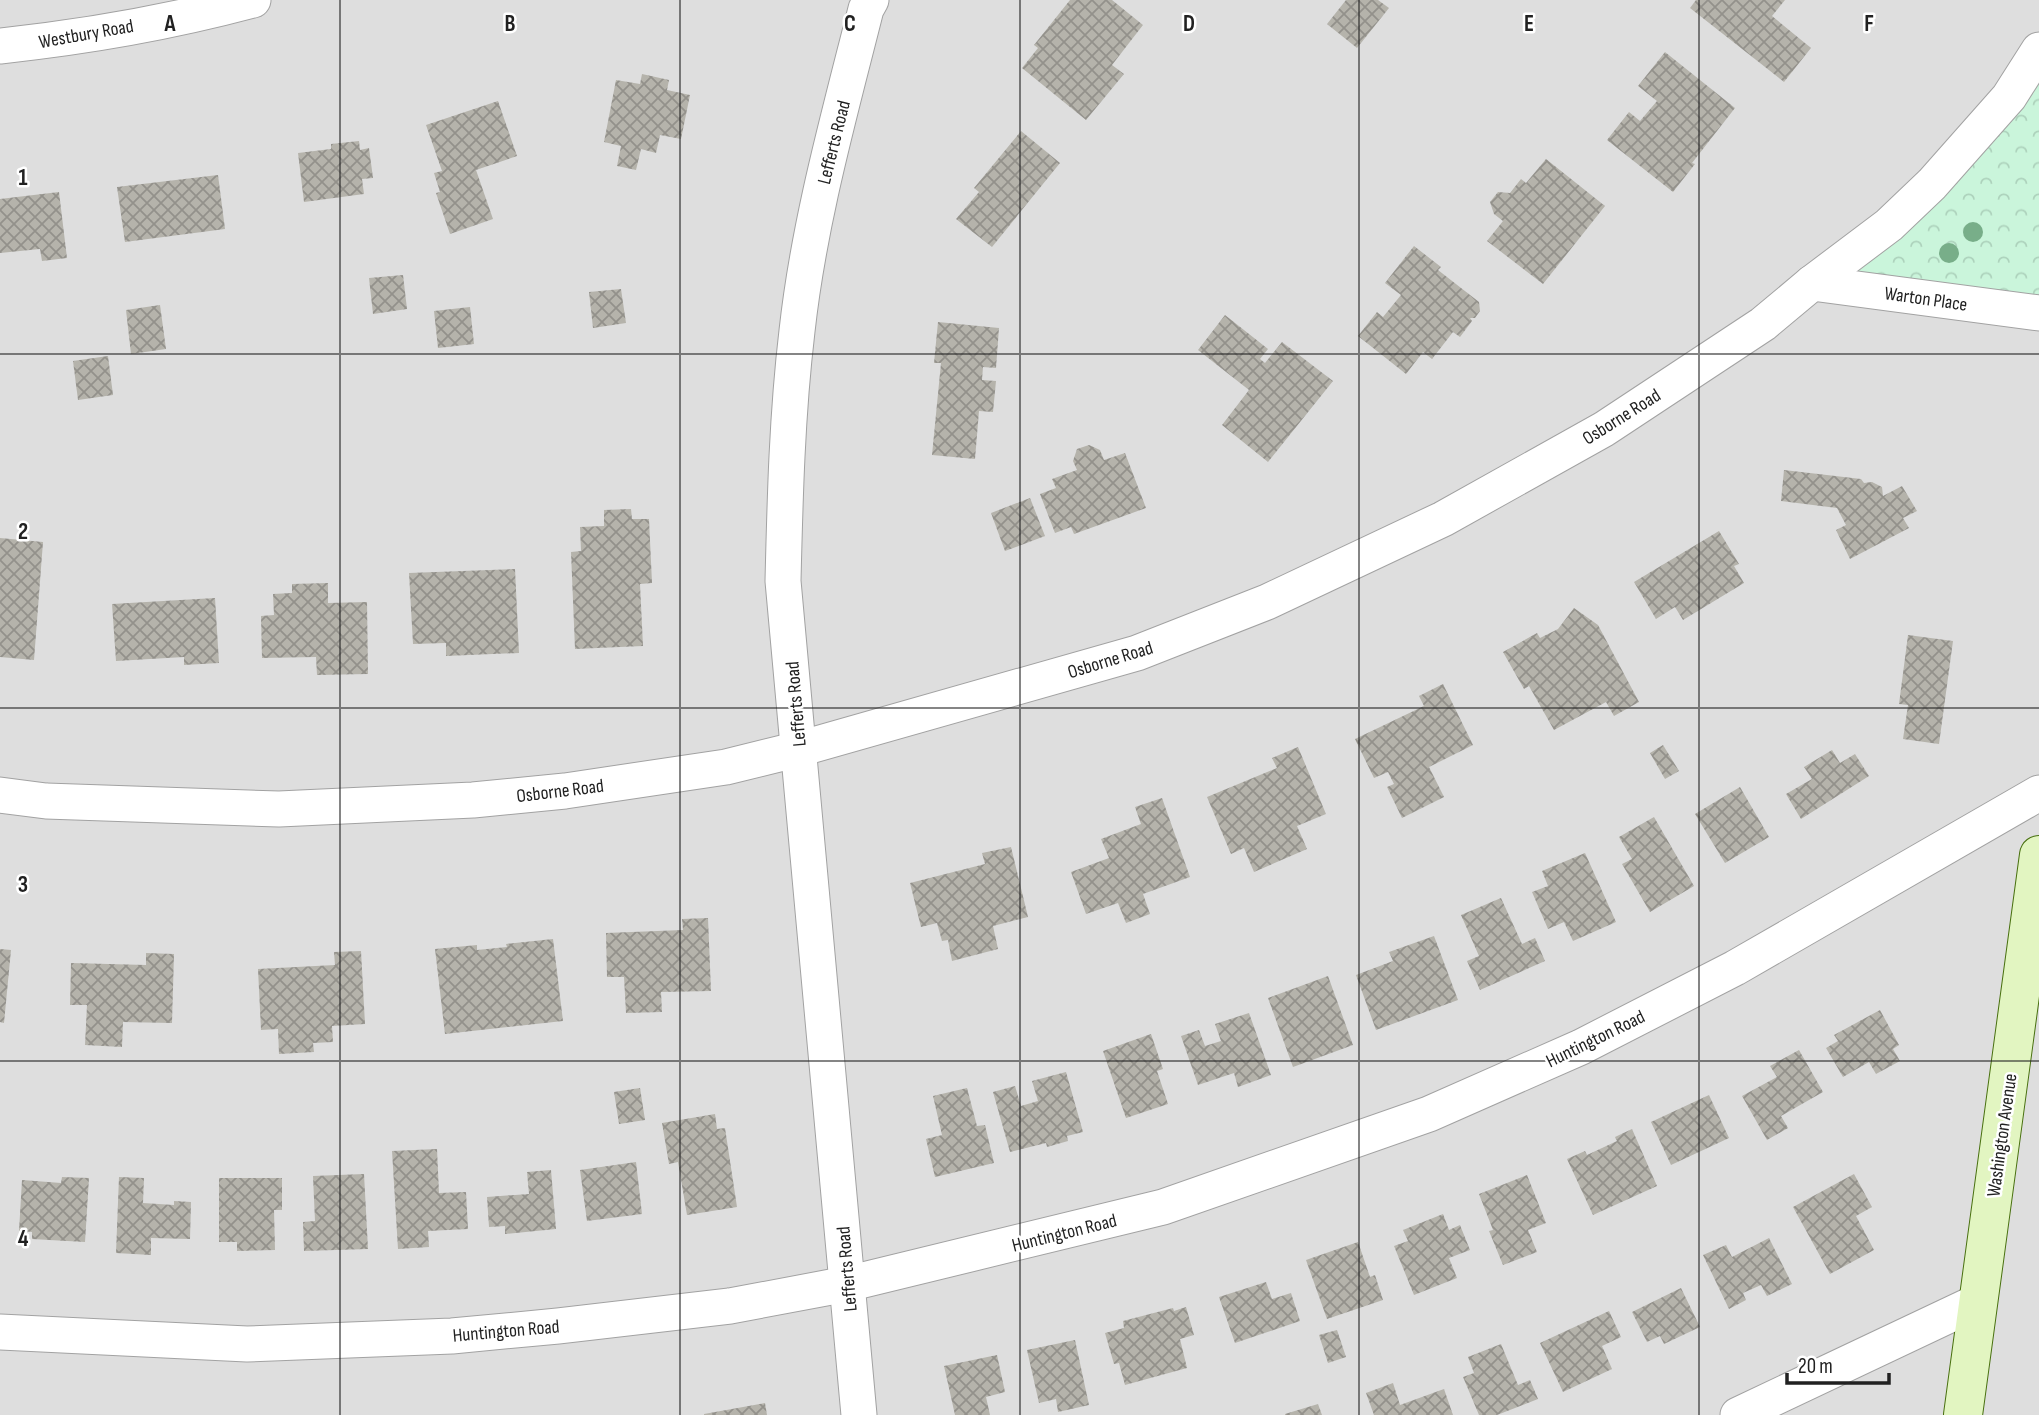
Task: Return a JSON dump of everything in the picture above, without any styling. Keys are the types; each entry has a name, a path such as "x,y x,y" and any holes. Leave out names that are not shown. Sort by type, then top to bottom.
{"main road":[{"name":"Washington Avenue","path":"1963,1415 2039,855"}],"street":[{"name":"Westbury Road","path":"0,46 206,13 253,0"},
{"name":"Lefferts Road","path":"859,1415 783,581 786,447 797,330 821,185 866,3"},
{"name":"Osborne Road","path":"0,795 46,801 279,809 473,800 565,791 726,767 799,749 1137,653 1266,602 1443,519 1604,429 1763,324 1812,282 1889,225 1932,184 2009,97 2039,50"},
{"name":"Warton Place","path":"1812,282 2039,313"},
{"name":"Huntington Road","path":"0,1332 247,1343 452,1336 558,1326 730,1306 847,1284 1164,1207 1429,1114 1581,1046 1735,968 2039,793"},
{"path":"1738,1415 1979,1301"}],"shaded area":[{"path":"0,0 2039,0 2039,1415 0,1415"}],"green space":[{"path":"2039,50 2039,313 1812,283"}],"building":[{"path":"1070,0 1112,0 1143,25 1112,65 1124,74 1086,120 1022,68 1038,48 1034,45"},
{"path":"1346,0 1378,0 1389,8 1357,48 1327,24"},
{"path":"1696,0 1785,0 1772,16 1811,48 1784,82 1690,8"},
{"path":"1665,52 1735,108 1673,192 1607,140 1629,112 1640,121 1657,101 1638,86"},
{"path":"642,74 669,80 667,90 690,95 681,139 660,135 656,153 641,149 636,170 617,166 621,146 604,142 616,80 640,84"},
{"path":"498,101 517,156 476,170 493,219 450,234 436,193 440,192 434,173 442,171 426,125"},
{"path":"1021,131 1060,163 992,247 956,219 979,192 974,188"},
{"path":"359,141 360,150 369,148 373,178 362,179 364,194 304,202 298,153 331,149 331,144"},
{"path":"1546,159 1605,206 1543,284 1487,241 1503,221 1494,214 1490,202 1498,192 1510,193 1521,179 1526,183"},
{"path":"218,175 225,229 125,242 117,187"},
{"path":"59,192 67,258 42,261 40,249 0,253 0,199"},
{"path":"1414,246 1441,267 1438,270 1479,302 1480,311 1475,318 1470,318 1472,321 1460,337 1453,332 1432,359 1423,352 1406,374 1358,336 1377,312 1383,317 1401,295 1385,283"},
{"path":"403,275 407,309 373,314 369,278"},
{"path":"621,289 626,323 593,328 589,292"},
{"path":"160,305 166,349 131,354 126,310"},
{"path":"470,307 474,344 438,348 434,311"},
{"path":"1225,315 1268,349 1260,359 1265,363 1282,342 1333,381 1268,462 1222,425 1249,390 1198,350"},
{"path":"938,322 999,328 996,368 983,367 982,380 996,381 993,412 979,411 975,459 932,455 941,363 934,363"},
{"path":"108,356 113,395 78,400 73,361"},
{"path":"1089,445 1100,450 1104,460 1125,453 1146,508 1074,534 1071,527 1055,533 1040,494 1056,488 1052,479 1077,470 1073,461 1077,449"},
{"path":"1784,470 1861,479 1864,483 1872,482 1882,487 1883,496 1902,486 1917,511 1903,518 1909,528 1850,559 1836,530 1846,525 1837,508 1781,501"},
{"path":"1030,498 1045,536 1005,551 991,513"},
{"path":"631,509 632,519 649,519 652,583 640,584 643,646 575,649 571,552 581,551 580,527 604,526 604,510"},
{"path":"1719,531 1739,564 1734,566 1744,583 1683,620 1675,607 1656,619 1634,582"},
{"path":"0,538 43,542 34,660 0,657"},
{"path":"515,569 519,653 446,656 446,643 413,644 409,573"},
{"path":"328,583 328,603 367,602 368,674 317,675 316,657 262,658 261,616 274,615 273,594 292,593 292,584"},
{"path":"215,598 219,663 184,665 184,657 116,661 112,604"},
{"path":"1574,608 1598,625 1639,702 1614,716 1606,702 1554,730 1529,686 1524,689 1503,652 1537,633 1540,638 1558,629"},
{"path":"1908,635 1953,641 1939,744 1903,739 1908,705 1899,704"},
{"path":"1443,684 1473,745 1429,767 1444,797 1402,818 1387,787 1394,784 1388,772 1374,778 1355,739 1424,706 1419,696"},
{"path":"1663,745 1679,771 1665,779 1650,753"},
{"path":"1298,747 1326,814 1297,826 1307,849 1254,872 1244,848 1231,854 1207,797 1277,768 1272,758"},
{"path":"1832,750 1840,763 1855,754 1869,776 1801,819 1786,794 1812,779 1804,767"},
{"path":"1740,787 1769,837 1725,863 1695,814"},
{"path":"1162,798 1190,877 1143,894 1150,914 1126,923 1118,903 1086,914 1071,872 1109,858 1101,839 1141,824 1135,807"},
{"path":"1654,817 1694,886 1650,912 1622,864 1632,859 1619,837"},
{"path":"1011,847 1028,917 993,926 998,949 952,961 948,940 942,941 937,923 921,927 910,883 985,864 982,853"},
{"path":"1585,853 1616,922 1573,941 1564,922 1548,929 1532,892 1548,886 1542,871"},
{"path":"1501,898 1522,944 1535,938 1545,961 1480,990 1467,961 1479,956 1461,915"},
{"path":"708,918 711,991 661,992 662,1012 626,1013 624,977 607,977 606,933 683,930 682,919"},
{"path":"1434,936 1458,1000 1376,1030 1356,975 1393,961 1389,952"},
{"path":"553,939 563,1021 445,1034 435,949 477,945 477,950"},
{"path":"0,949 11,950 4,1023 0,1022"},
{"path":"361,951 365,1024 332,1026 333,1042 313,1043 314,1052 279,1054 278,1029 261,1030 258,969 335,965 334,952"},
{"path":"146,953 174,954 172,1023 123,1022 122,1047 85,1045 87,1005 70,1005 71,963 146,965"},
{"path":"1328,976 1353,1045 1293,1067 1268,998"},
{"path":"1880,1010 1899,1045 1893,1049 1900,1061 1876,1074 1869,1062 1843,1077 1826,1048 1838,1041 1834,1035"},
{"path":"1249,1013 1271,1075 1238,1087 1234,1073 1198,1085 1181,1036 1199,1030 1205,1046 1221,1041 1215,1024"},
{"path":"1151,1034 1163,1069 1157,1071 1168,1104 1126,1118 1103,1051"},
{"path":"1799,1050 1823,1092 1781,1116 1788,1128 1767,1140 1742,1096 1777,1077 1770,1066"},
{"path":"1066,1072 1083,1132 1067,1136 1068,1141 1047,1147 1046,1143 1010,1152 993,1092 1015,1086 1021,1106 1038,1101 1032,1081"},
{"path":"640,1088 645,1120 619,1124 614,1092"},
{"path":"967,1088 977,1126 985,1125 994,1163 935,1177 926,1139 942,1135 933,1096"},
{"path":"1709,1095 1729,1138 1671,1165 1651,1122"},
{"path":"715,1114 717,1129 725,1128 737,1207 687,1215 678,1162 669,1164 662,1123"},
{"path":"1632,1129 1657,1186 1593,1215 1567,1159 1585,1151 1587,1155 1617,1141 1615,1137"},
{"path":"437,1149 439,1193 466,1192 468,1229 428,1231 429,1247 398,1249 392,1151"},
{"path":"636,1162 642,1214 587,1221 580,1170"},
{"path":"551,1170 556,1229 505,1234 505,1226 489,1227 487,1197 529,1194 527,1172"},
{"path":"364,1174 368,1249 304,1251 303,1222 315,1221 313,1176"},
{"path":"1854,1174 1872,1207 1856,1216 1874,1250 1830,1274 1793,1207"},
{"path":"1527,1175 1546,1223 1528,1230 1537,1252 1503,1265 1489,1231 1493,1230 1479,1194"},
{"path":"62,1177 89,1178 85,1242 32,1239 32,1232 19,1231 22,1180 61,1183"},
{"path":"119,1177 144,1178 143,1203 174,1205 174,1201 191,1202 190,1239 151,1238 151,1255 116,1253"},
{"path":"219,1178 282,1178 282,1210 274,1210 275,1250 237,1251 237,1242 219,1242"},
{"path":"1443,1214 1449,1230 1460,1225 1470,1250 1449,1258 1457,1278 1414,1295 1394,1246 1408,1241 1403,1230"},
{"path":"1769,1238 1792,1284 1767,1296 1761,1285 1743,1293 1746,1300 1729,1309 1703,1255 1726,1245 1732,1257"},
{"path":"1358,1242 1370,1277 1375,1275 1383,1300 1327,1319 1306,1260"},
{"path":"1266,1282 1272,1299 1291,1293 1300,1321 1235,1343 1219,1297"},
{"path":"1681,1288 1700,1327 1664,1344 1660,1336 1647,1342 1632,1312"},
{"path":"1186,1307 1194,1335 1180,1339 1187,1368 1125,1385 1119,1363 1114,1364 1105,1333 1124,1328 1123,1321"},
{"path":"1609,1311 1621,1337 1602,1346 1612,1369 1563,1392 1540,1343"},
{"path":"1337,1330 1346,1357 1328,1363 1319,1335"},
{"path":"1075,1340 1089,1405 1058,1412 1056,1399 1039,1403 1027,1350"},
{"path":"1501,1344 1518,1385 1530,1380 1538,1399 1497,1415 1479,1415 1463,1377 1474,1373 1468,1357"},
{"path":"997,1355 1005,1392 986,1397 990,1415 955,1415 944,1366"},
{"path":"1393,1383 1400,1405 1444,1389 1453,1415 1374,1415 1366,1393"},
{"path":"765,1403 767,1415 704,1415 704,1414"},
{"path":"1318,1404 1322,1415 1285,1415 1285,1414"}]}
